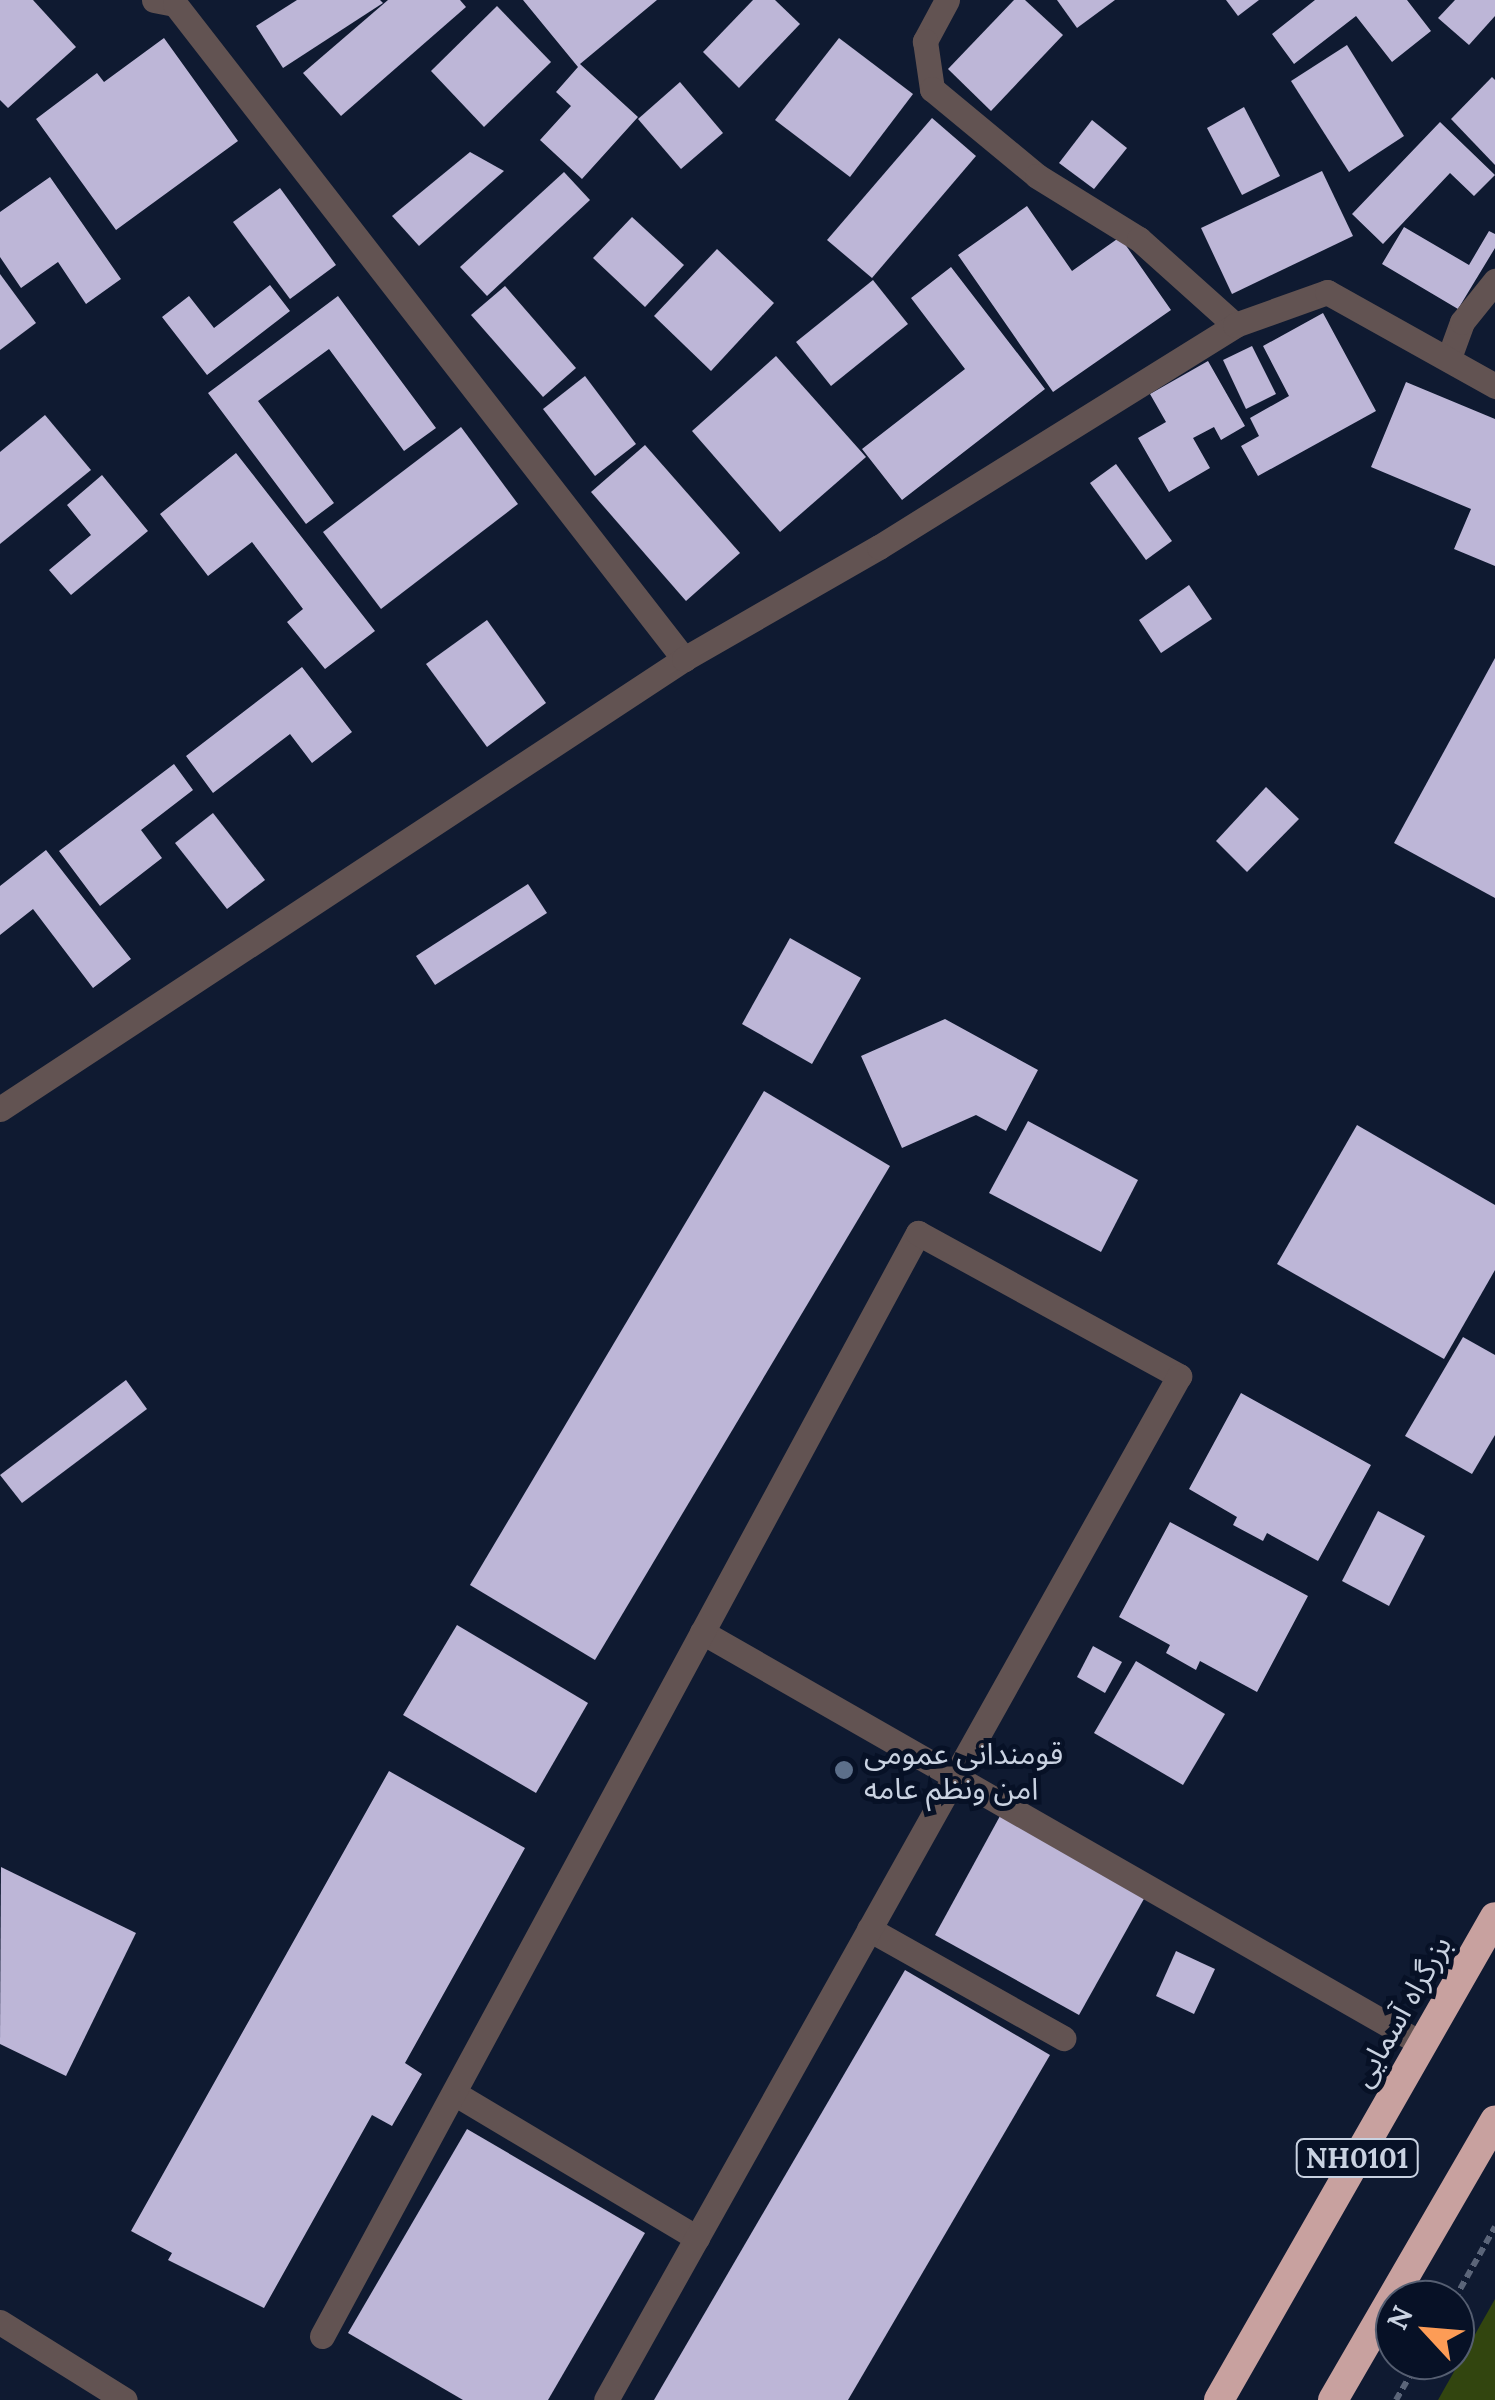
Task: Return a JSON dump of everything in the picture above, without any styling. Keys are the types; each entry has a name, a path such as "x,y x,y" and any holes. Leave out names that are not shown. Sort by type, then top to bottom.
{"highway":[{"name":"بزرگراه آسمایی","path":"1219,2400 1495,1917"},
{"name":"NH0101","path":"1333,2400 1495,2120"}],"street":[{"path":"947,0 925,41 932,89 1037,176 1138,239 1234,325"},
{"path":"169,1 684,659"},
{"path":"1450,355 1462,322 1495,281"},
{"path":"0,1109 684,659 879,547 1234,325 1327,292 1450,355 1495,386"},
{"path":"322,2336 918,1233 1180,1376 606,2400"},
{"path":"702,1632 954,1780 1422,2044"},
{"path":"870,1929 1063,2038"},
{"path":"454,2093 697,2238"},
{"path":"0,2322 125,2400"}],"path":[{"path":"1465,2280 1495,2228"}],"green space":[{"path":"1495,2299 1495,2400 1438,2400 1449,2380 1475,2380 1475,2334"}],"building":[{"path":"0,0 33,0 76,47 8,108 0,100"},
{"path":"297,0 383,3 283,68 256,26"},
{"path":"388,0 460,0 466,7 341,116 303,73"},
{"path":"523,0 657,0 580,64 638,117 582,179 540,140 571,106 556,92 578,67"},
{"path":"753,0 775,0 800,24 739,88 703,52"},
{"path":"1014,0 1025,0 1063,35 991,111 948,69"},
{"path":"1057,0 1115,0 1077,28"},
{"path":"1226,0 1259,0 1238,16"},
{"path":"1315,0 1407,0 1431,31 1392,62 1356,16 1294,64 1272,34"},
{"path":"1455,0 1495,0 1495,16 1469,45 1438,18"},
{"path":"497,6 551,62 484,127 431,71"},
{"path":"164,38 238,141 116,230 36,119 97,73 104,82"},
{"path":"839,38 913,94 850,177 775,120"},
{"path":"1347,45 1404,136 1349,172 1291,81"},
{"path":"1492,77 1495,80 1495,165 1451,119"},
{"path":"680,82 723,133 681,169 638,119"},
{"path":"1244,107 1280,176 1242,195 1207,128"},
{"path":"932,118 976,156 872,278 827,240"},
{"path":"1092,120 1127,148 1094,189 1059,163"},
{"path":"1440,122 1495,175 1474,196 1450,173 1383,244 1352,214"},
{"path":"470,152 504,171 419,246 392,216"},
{"path":"1322,171 1353,236 1232,294 1201,228"},
{"path":"564,172 590,200 487,296 460,267"},
{"path":"50,177 121,279 86,304 58,262 21,288 0,257 0,212"},
{"path":"280,188 336,265 290,299 233,222"},
{"path":"1027,206 1072,271 1120,237 1171,310 1053,392 958,255"},
{"path":"632,217 684,265 645,307 593,258"},
{"path":"1404,227 1469,265 1489,231 1495,234 1495,248 1458,309 1382,264"},
{"path":"717,249 774,303 711,371 654,316"},
{"path":"951,267 1045,389 902,500 862,449 965,369 911,298"},
{"path":"0,274 36,323 0,350"},
{"path":"873,280 908,324 831,386 796,342"},
{"path":"270,285 290,311 207,375 162,317 189,296 214,328"},
{"path":"505,286 576,368 543,397 471,315"},
{"path":"338,296 436,428 404,451 329,349 258,401 334,503 306,524 208,393"},
{"path":"1323,313 1376,411 1258,476 1241,446 1259,436 1250,418 1289,396 1263,346"},
{"path":"1252,346 1276,394 1246,409 1223,360"},
{"path":"776,356 866,457 780,532 692,431"},
{"path":"1208,361 1245,426 1221,440 1214,427 1193,438 1210,468 1169,492 1138,438 1166,422 1150,394"},
{"path":"585,376 636,444 595,476 543,409"},
{"path":"1406,382 1495,419 1495,566 1454,549 1471,509 1371,467"},
{"path":"45,415 91,470 0,544 0,452"},
{"path":"461,427 518,504 381,609 323,532"},
{"path":"645,445 740,553 686,601 591,492"},
{"path":"236,453 375,631 325,669 287,622 303,609 252,542 208,576 160,514"},
{"path":"1116,464 1172,541 1146,560 1090,483"},
{"path":"102,475 148,531 71,595 49,570 91,535 67,505"},
{"path":"1189,585 1212,619 1161,653 1139,620"},
{"path":"487,620 546,703 487,747 426,664"},
{"path":"1495,658 1495,898 1394,843"},
{"path":"302,667 352,732 312,763 290,734 213,793 186,756"},
{"path":"174,764 193,790 141,830 162,858 100,906 59,851"},
{"path":"1266,787 1299,819 1247,872 1216,841"},
{"path":"213,813 265,880 227,909 175,843"},
{"path":"46,850 131,959 93,988 33,909 0,935 0,886"},
{"path":"528,884 547,913 435,985 416,956"},
{"path":"790,938 861,978 812,1064 742,1024"},
{"path":"945,1019 1038,1070 1006,1131 976,1115 902,1148 861,1056"},
{"path":"764,1091 890,1166 595,1660 470,1585"},
{"path":"1028,1121 1138,1180 1101,1252 989,1193"},
{"path":"1357,1125 1495,1205 1495,1270 1444,1359 1277,1264"},
{"path":"1463,1337 1495,1355 1495,1435 1472,1474 1405,1436"},
{"path":"126,1380 147,1409 22,1503 0,1475"},
{"path":"1241,1393 1371,1465 1318,1561 1267,1533 1263,1541 1233,1525 1237,1517 1189,1489"},
{"path":"1378,1511 1425,1536 1389,1606 1342,1581"},
{"path":"1170,1522 1308,1596 1257,1692 1200,1661 1196,1670 1166,1653 1170,1645 1119,1617"},
{"path":"457,1625 588,1703 536,1793 403,1715"},
{"path":"1093,1646 1122,1662 1105,1693 1077,1677"},
{"path":"1136,1661 1225,1714 1183,1785 1094,1733"},
{"path":"389,1771 525,1848 405,2063 422,2074 392,2126 372,2115 264,2308 168,2260 172,2253 131,2231"},
{"path":"1000,1816 1145,1897 1079,2015 935,1935"},
{"path":"1,1867 136,1933 66,2076 0,2044"},
{"path":"1176,1951 1215,1969 1194,2014 1156,1996"},
{"path":"905,1970 1050,2055 848,2400 654,2400"},
{"path":"467,2129 645,2233 548,2400 463,2400 348,2333"}],"place":[{"name":"قومندانی عمومی امن ونظم عامه","path":"844,1770"}]}
